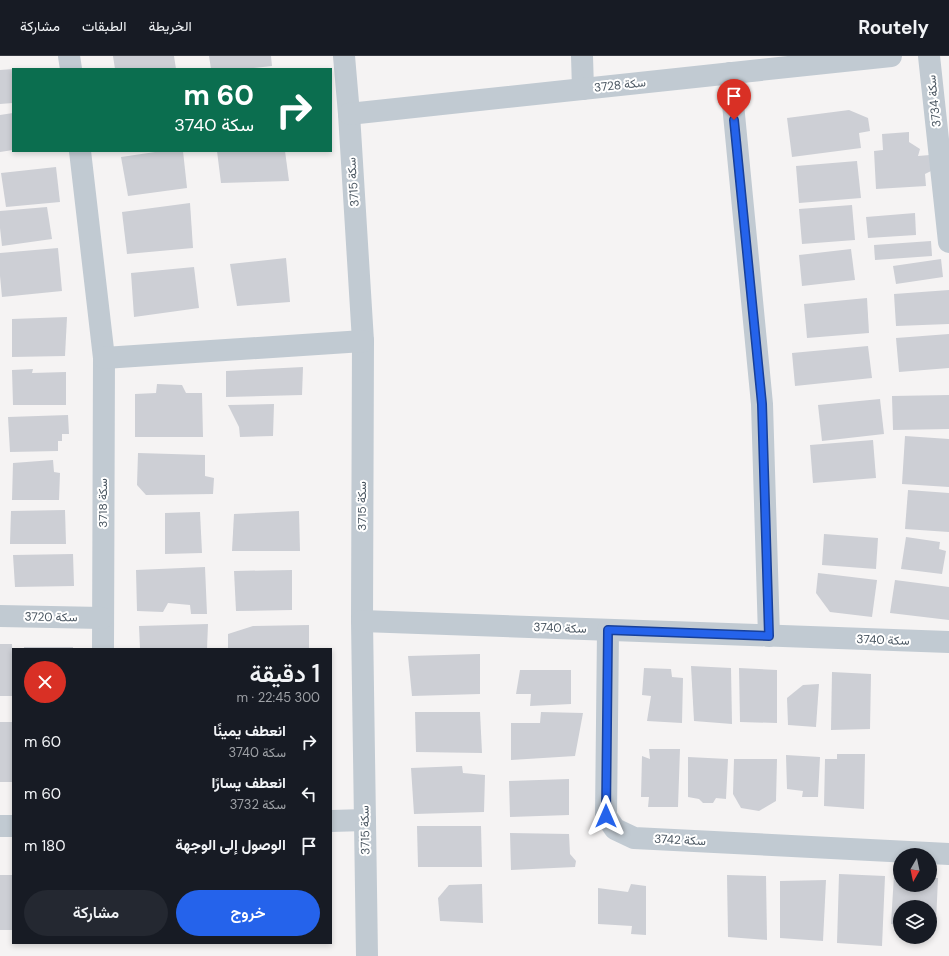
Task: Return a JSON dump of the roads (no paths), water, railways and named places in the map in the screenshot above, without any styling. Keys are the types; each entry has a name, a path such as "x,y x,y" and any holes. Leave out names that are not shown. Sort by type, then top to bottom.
{"street":[{"path":"70,56 71,68"},
{"name":"سكة 3715","path":"344,56 363,341 362,621 367,956"},
{"path":"582,56 583,89"},
{"name":"سكة 3728","path":"349,114 891,56"},
{"name":"سكة 3734","path":"929,56 949,242"},
{"path":"730,73 762,404 769,636"},
{"name":"سكة 3718","path":"80,152 104,358 103,648"},
{"path":"104,358 363,341"},
{"name":"سكة 3720","path":"0,616 102,618"},
{"name":"سكة 3740","path":"362,621 949,642"},
{"name":"سكة 3742","path":"608,630 606,816 615,828 634,838 949,854"},
{"path":"332,821 365,820"},
{"path":"0,826 12,826"}]}
